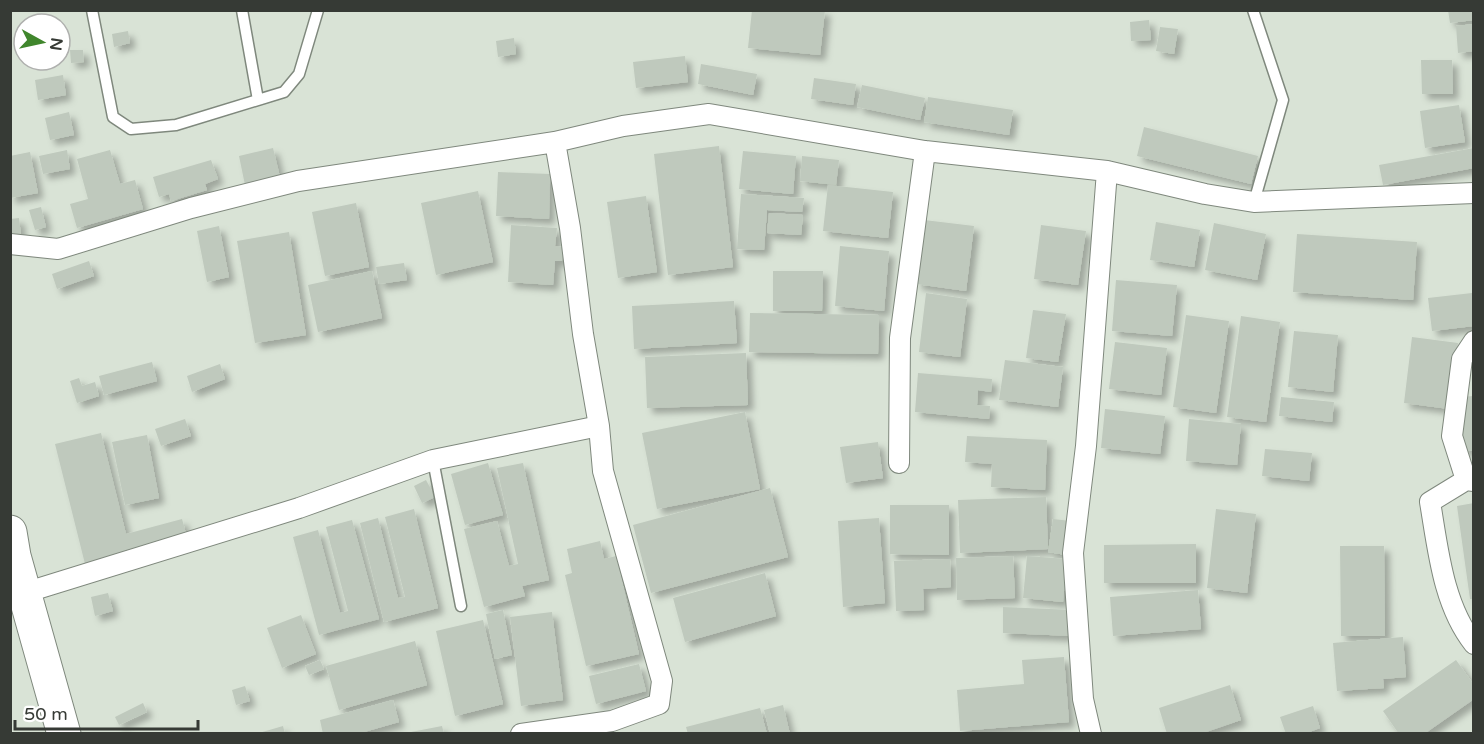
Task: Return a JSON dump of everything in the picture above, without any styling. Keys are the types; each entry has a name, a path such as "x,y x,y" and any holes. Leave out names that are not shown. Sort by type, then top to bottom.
{"highway":[{"path":"12,548 64,734"}],"street":[{"path":"10,244 58,249 191,208 298,181 555,142 623,126 709,114 926,151 1107,171 1206,194 1254,202 1473,193"},
{"path":"521,734 612,721 659,704 662,681 603,471 599,426 555,142"},
{"path":"899,463 900,338 926,151"},
{"path":"1091,734 1083,699 1074,553 1086,446 1107,171"},
{"path":"1473,341 1462,359 1452,436 1470,481 1430,502 1448,588 1460,627 1473,644"},
{"path":"24,593 299,508 433,460 599,426"}],"lane":[{"path":"92,10 113,117 131,129 176,125 284,92 299,74 318,10"},
{"path":"242,10 258,100"},
{"path":"1253,10 1283,100 1254,202"},
{"path":"433,460 461,606"}],"building":[{"path":"752,10 825,10 820,55 748,48"},
{"path":"1448,10 1474,10 1474,20 1450,23"},
{"path":"1149,20 1151,40 1131,41 1130,22"},
{"path":"1474,24 1474,51 1458,53 1456,26"},
{"path":"1160,27 1178,29 1174,54 1156,51"},
{"path":"128,31 130,43 114,47 112,34"},
{"path":"514,38 516,54 498,57 496,41"},
{"path":"72,50 83,50 84,62 72,63"},
{"path":"685,56 688,82 636,88 633,62"},
{"path":"1421,60 1452,60 1453,94 1422,94"},
{"path":"701,64 757,74 753,95 698,84"},
{"path":"63,75 66,95 38,100 35,80"},
{"path":"814,78 856,84 853,105 811,99"},
{"path":"862,85 925,98 920,120 857,107"},
{"path":"928,97 1013,110 1009,135 924,122"},
{"path":"1459,105 1465,142 1425,148 1420,111"},
{"path":"69,112 74,135 50,140 45,118"},
{"path":"1144,127 1258,156 1251,184 1137,156"},
{"path":"719,146 733,267 668,275 654,154"},
{"path":"273,148 280,177 245,185 239,156"},
{"path":"1474,148 1474,168 1383,185 1379,165"},
{"path":"67,150 70,169 43,174 39,156"},
{"path":"110,150 120,184 135,180 143,209 77,228 70,204 88,199 77,159"},
{"path":"743,151 796,156 793,194 739,189"},
{"path":"30,152 38,193 10,198 10,156"},
{"path":"802,156 839,160 836,185 800,181"},
{"path":"211,160 218,179 205,184 207,190 171,201 169,194 159,197 153,177"},
{"path":"498,172 550,174 549,219 496,216"},
{"path":"828,185 893,192 888,238 823,231"},
{"path":"478,191 493,262 436,275 421,203"},
{"path":"741,194 804,198 802,212 767,210 764,250 737,249"},
{"path":"646,196 657,272 618,278 607,202"},
{"path":"356,203 369,267 325,276 312,212"},
{"path":"41,207 46,227 35,230 29,210"},
{"path":"769,213 803,215 801,235 767,233"},
{"path":"19,218 21,236 10,238 10,219"},
{"path":"924,220 974,226 966,291 916,284"},
{"path":"1156,222 1200,230 1194,267 1150,260"},
{"path":"1214,223 1266,234 1257,280 1205,270"},
{"path":"511,225 557,228 555,246 563,247 562,261 555,261 553,285 508,282"},
{"path":"1041,225 1086,231 1078,285 1034,279"},
{"path":"219,226 229,277 207,282 197,231"},
{"path":"289,232 306,335 255,343 237,241"},
{"path":"1297,234 1417,242 1413,300 1293,292"},
{"path":"840,246 889,251 884,311 835,306"},
{"path":"89,261 94,276 57,289 52,274"},
{"path":"404,263 407,280 379,284 376,267"},
{"path":"372,271 382,318 318,332 308,285"},
{"path":"773,271 823,271 822,311 773,311"},
{"path":"1116,280 1177,285 1172,336 1112,331"},
{"path":"926,293 967,299 960,357 919,352"},
{"path":"1472,293 1474,326 1432,331 1428,298"},
{"path":"734,301 737,343 634,349 632,306"},
{"path":"1033,310 1066,314 1058,362 1026,358"},
{"path":"750,313 879,315 878,354 749,352"},
{"path":"1186,315 1229,321 1216,413 1173,407"},
{"path":"1241,316 1280,322 1266,422 1227,417"},
{"path":"1294,331 1338,335 1333,392 1288,387"},
{"path":"1412,337 1458,343 1449,409 1404,403"},
{"path":"1115,342 1167,348 1161,395 1109,389"},
{"path":"746,353 748,405 647,408 645,357"},
{"path":"1005,360 1063,367 1058,407 999,400"},
{"path":"152,362 157,381 104,395 99,376"},
{"path":"220,364 225,379 192,392 187,376"},
{"path":"918,373 992,379 991,392 978,390 977,405 990,406 989,419 915,412"},
{"path":"79,378 82,386 95,382 99,396 77,403 70,381"},
{"path":"1474,396 1474,451 1462,451 1460,397"},
{"path":"1281,397 1334,402 1332,422 1279,416"},
{"path":"1105,409 1165,416 1160,454 1101,448"},
{"path":"745,412 760,489 657,509 642,433"},
{"path":"185,419 191,436 161,446 155,429"},
{"path":"1189,419 1241,424 1237,465 1186,461"},
{"path":"101,433 126,534 182,519 187,537 86,568 55,444"},
{"path":"147,435 159,498 125,505 112,442"},
{"path":"967,436 1047,440 1045,490 991,487 992,464 965,462"},
{"path":"878,442 883,478 846,483 840,447"},
{"path":"1265,449 1312,453 1309,481 1262,476"},
{"path":"488,463 503,515 465,525 451,474"},
{"path":"523,463 549,580 522,586 525,596 484,607 464,529 497,521 509,566 518,564 497,468"},
{"path":"426,480 435,497 422,503 414,486"},
{"path":"770,488 788,557 651,593 633,525"},
{"path":"1046,497 1048,549 960,553 958,500"},
{"path":"1474,503 1474,599 1470,599 1457,506"},
{"path":"890,505 949,505 949,555 890,554"},
{"path":"414,509 438,608 384,622 360,523 378,518 398,598 405,597 385,517"},
{"path":"1216,509 1256,514 1247,593 1207,588"},
{"path":"879,518 885,603 843,607 838,521"},
{"path":"1053,519 1071,521 1066,555 1048,552"},
{"path":"352,520 379,619 319,635 293,537 318,530 340,613 348,611 326,527"},
{"path":"600,541 604,559 616,556 639,654 586,666 565,575 572,573 567,549"},
{"path":"1196,544 1196,583 1104,583 1104,545"},
{"path":"1340,546 1384,546 1385,636 1341,636"},
{"path":"1013,556 1015,598 957,600 956,558"},
{"path":"1027,556 1067,559 1063,602 1023,598"},
{"path":"950,559 951,587 923,589 924,610 896,611 894,561"},
{"path":"765,573 776,616 685,642 673,598"},
{"path":"1198,590 1201,629 1113,636 1110,597"},
{"path":"108,593 113,611 95,616 91,597"},
{"path":"1003,607 1073,610 1072,636 1003,633"},
{"path":"503,610 512,655 495,659 486,614"},
{"path":"552,612 563,700 521,706 510,617"},
{"path":"301,615 316,654 282,668 267,628"},
{"path":"483,620 503,704 455,716 436,631"},
{"path":"1403,637 1406,677 1383,679 1384,688 1337,691 1333,643"},
{"path":"415,641 427,685 339,710 326,666"},
{"path":"1064,657 1069,722 960,731 957,690 1024,684 1022,660"},
{"path":"320,660 324,669 309,675 305,666"},
{"path":"1456,660 1474,685 1474,699 1424,734 1399,734 1383,711"},
{"path":"639,664 646,691 596,704 589,676"},
{"path":"1230,685 1241,720 1200,734 1167,734 1159,708"},
{"path":"245,686 250,701 236,705 232,690"},
{"path":"393,700 399,722 357,734 323,734 320,720"},
{"path":"143,703 147,712 119,725 115,717"},
{"path":"783,705 790,734 770,734 764,710"},
{"path":"1313,706 1320,728 1304,734 1286,734 1280,717"},
{"path":"760,708 767,734 688,734 686,727"},
{"path":"283,726 285,734 259,734 259,733"},
{"path":"442,726 444,734 411,734 411,732"}]}
